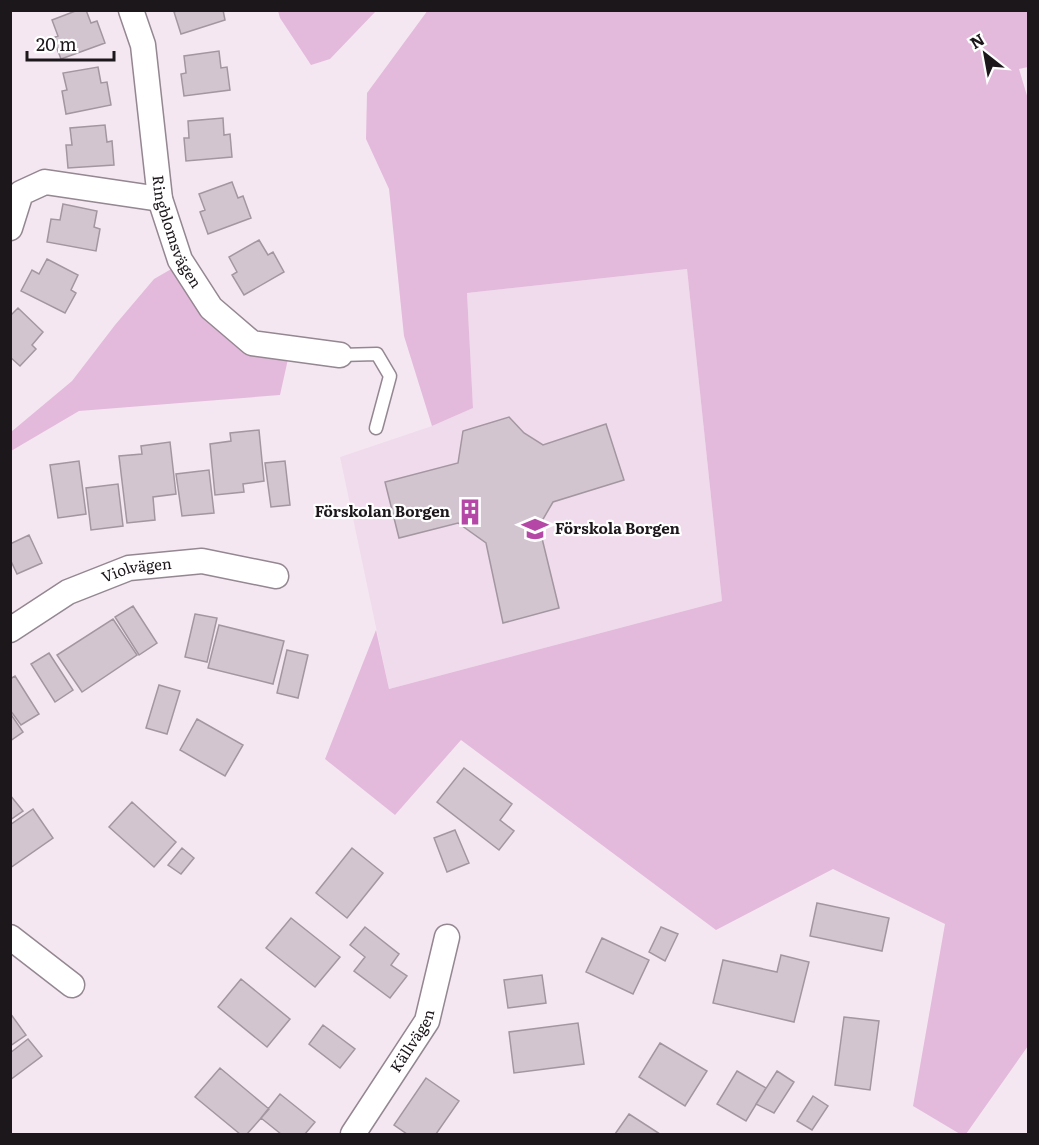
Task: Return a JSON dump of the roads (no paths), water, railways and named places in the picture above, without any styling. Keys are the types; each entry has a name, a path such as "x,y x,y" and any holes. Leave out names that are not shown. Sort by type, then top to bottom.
{"street":[{"name":"Ringblomsvägen","path":"131,10 143,45 160,199 180,260 211,308 252,344 340,355"},
{"path":"10,228 21,194 45,182 160,199"},
{"name":"Violvägen","path":"10,630 68,592 129,568 202,561 276,576"},
{"path":"10,937 72,985"},
{"name":"Källvägen","path":"353,1134 427,1021 447,937"}],"lane":[{"path":"340,355 376,354 390,376 376,428"}],"place":[{"name":"Förskolan Borgen","path":"470,512"},
{"name":"Förskola Borgen","path":"535,529"}]}
